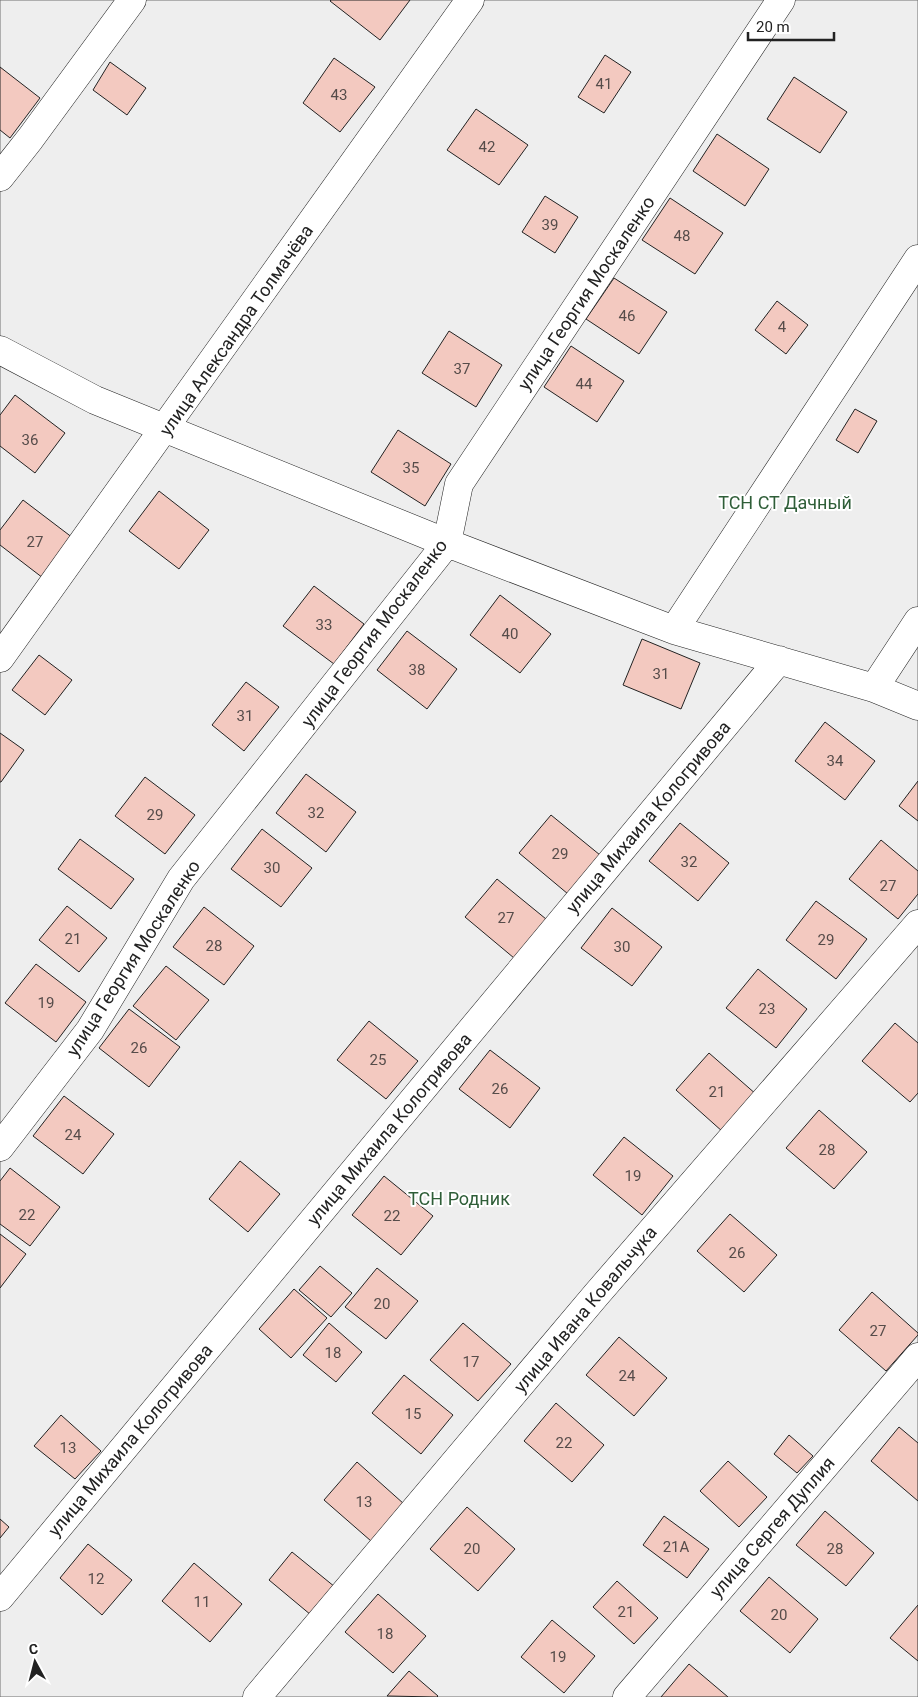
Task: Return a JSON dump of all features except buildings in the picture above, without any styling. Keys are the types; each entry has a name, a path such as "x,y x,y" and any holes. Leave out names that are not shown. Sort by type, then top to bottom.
{"street":[{"path":"0,177 132,0"},
{"name":"улица Александра Толмачёва","path":"0,658 470,0"},
{"name":"улица Георгия Москаленко","path":"0,1147 90,1030 182,879 447,543 459,484 781,0"},
{"path":"674,630 918,259"},
{"path":"0,350 95,400 447,543 674,630 874,688 918,706"},
{"path":"874,688 918,621"},
{"name":"улица Михаила Кологривова","path":"0,1597 779,660"},
{"name":"улица Ивана Ковальчука","path":"256,1697 590,1302 918,924"},
{"name":"улица Сергея Дуплия","path":"627,1697 918,1356"}],"green space":[{"name":"ТСН Родник","path":"0,0 918,0 918,1697 0,1697"}],"park label":[{"name":"ТСН СТ Дачный","path":"785,502"}]}
